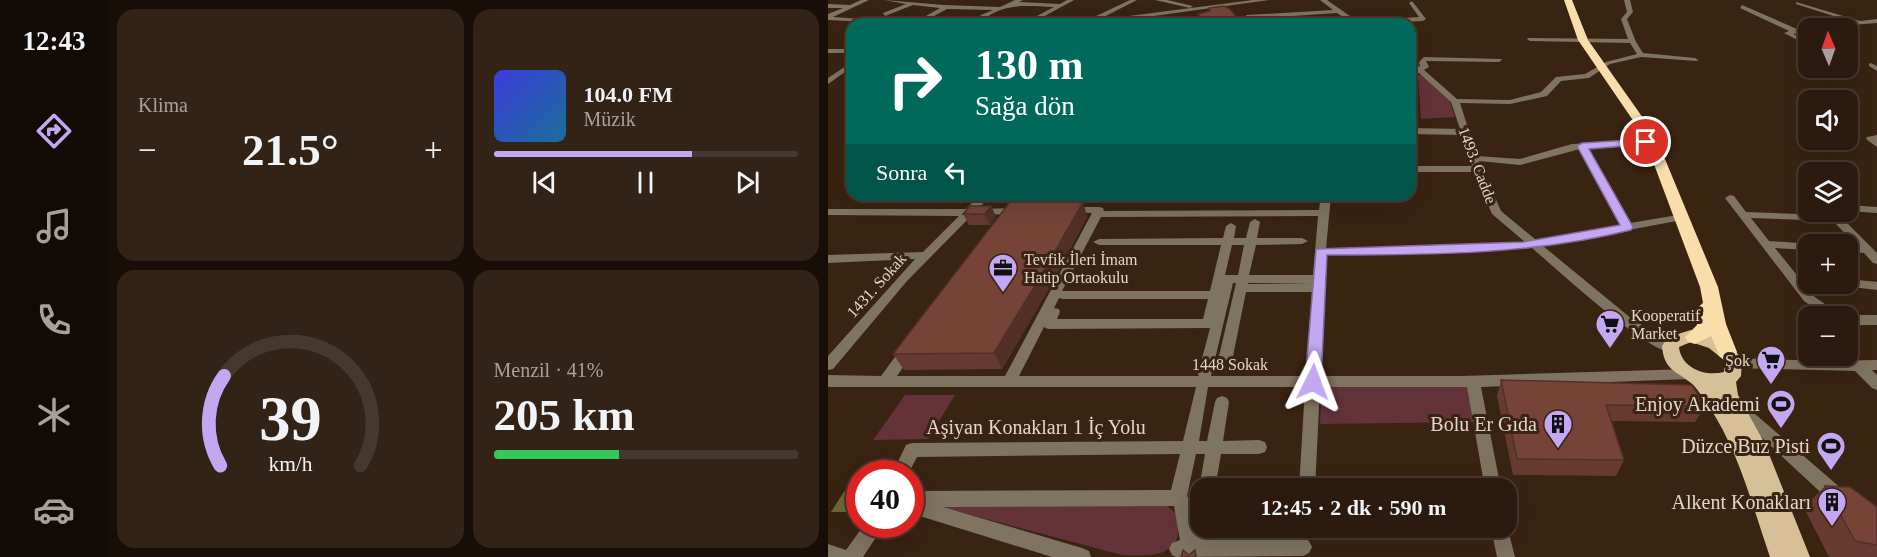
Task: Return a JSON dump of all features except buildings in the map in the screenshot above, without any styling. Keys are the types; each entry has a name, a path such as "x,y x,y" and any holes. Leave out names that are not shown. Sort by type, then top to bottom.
{"highway":[{"path":"1563,0 1581,40 1653,144 1709,288 1716,324 1729,365"},
{"path":"1568,0 1581,40"},
{"path":"1600,67 1646,142 1678,218 1707,314 1707,328 1695,337"}],"main road":[{"path":"1782,557 1740,440 1720,406 1689,373 1671,358 1669,348 1674,340 1681,337 1695,337 1715,344 1729,365 1727,387 1735,410 1755,444 1798,557"},
{"path":"1689,373 1714,381 1729,365"}],"street":[{"path":"828,17 867,0"},
{"path":"887,0 944,7 999,8"},
{"path":"925,18 957,0"},
{"path":"981,18 1020,0"},
{"path":"1036,18 1071,0"},
{"path":"1096,18 1134,0"},
{"path":"1158,0 1199,8"},
{"path":"1130,18 1266,0"},
{"path":"1323,0 1349,18"},
{"path":"1627,0 1630,12 1624,19 1641,55"},
{"path":"885,14 914,3"},
{"path":"1412,3 1423,19 1416,19"},
{"path":"1798,3 1845,18"},
{"path":"1009,4 1060,5"},
{"path":"828,6 853,6"},
{"path":"1742,7 1795,31"},
{"path":"1247,17 1339,11"},
{"path":"1170,12 1175,18"},
{"path":"828,17 846,19"},
{"path":"1858,22 1877,21"},
{"path":"1798,31 1787,33 1798,38"},
{"path":"1530,39 1633,41"},
{"path":"828,51 846,51"},
{"path":"1416,69 1455,101 1510,102 1544,94 1559,80 1586,76 1594,73 1600,67 1641,55 1695,60"},
{"path":"1416,67 1424,59 1499,60"},
{"path":"828,82 846,68"},
{"path":"1416,68 1494,68"},
{"name":"1493. Cadde","path":"1455,101 1473,158 1496,212 1627,322 1669,348"},
{"path":"1416,132 1465,132"},
{"path":"1877,138 1870,139 1877,144"},
{"path":"1473,158 1520,162 1572,147 1646,142"},
{"path":"1582,146 1627,227"},
{"path":"1416,169 1478,169"},
{"path":"1730,198 1791,278 1808,298 1819,306"},
{"name":"1431. Sokak","path":"828,365 903,278 981,201"},
{"path":"1308,478 1320,252 1325,201"},
{"path":"1858,209 1877,210"},
{"path":"828,212 973,211 1005,215 1031,210"},
{"path":"1054,210 1324,213"},
{"path":"1009,381 1098,212"},
{"path":"1744,215 1798,215"},
{"path":"1320,252 1397,252 1523,246 1678,218"},
{"path":"1226,356 1255,222"},
{"path":"1840,222 1877,260"},
{"path":"1205,374 1231,226"},
{"path":"1099,242 1302,241"},
{"path":"1766,244 1798,246"},
{"path":"1858,250 1867,250"},
{"path":"828,259 927,255"},
{"path":"1075,272 1048,324 1208,324 1215,295 1223,279"},
{"path":"1791,278 1798,278"},
{"path":"1223,279 1242,283 1319,284"},
{"path":"1858,284 1877,286"},
{"path":"1063,296 1215,295"},
{"path":"1858,320 1877,320"},
{"path":"885,381 913,343"},
{"path":"1729,365 1877,365"},
{"path":"1859,366 1877,384"},
{"name":"1448 Sokak","path":"828,381 1473,382 1689,373"},
{"path":"1473,382 1491,478"},
{"path":"1201,393 1178,498 1184,506 1180,547 1304,541"},
{"path":"1209,478 1222,402"},
{"path":"1735,410 1749,417 1854,510"},
{"name":"Aşiyan Konakları 1 İç Yolu","path":"907,460 912,450 1259,447"},
{"path":"924,499 1178,498"},
{"path":"924,509 1082,557"},
{"path":"852,557 866,538"},
{"path":"1502,538 1506,557"},
{"path":"828,553 840,557"}],"shaded area":[{"path":"1418,75 1422,75 1448,96 1455,117 1421,119"},
{"path":"1322,387 1467,387 1474,422 1320,424"},
{"path":"905,395 955,395 928,439 873,440"},
{"path":"846,489 846,512 831,512"},
{"path":"926,503 1165,504 1179,516 1179,529 1176,539 1164,551 1156,554 1122,555"}],"place":[{"name":"Tevfik İleri İmam Hatip Ortaokulu","path":"1003,294"},
{"name":"Kooperatif Market","path":"1610,350"},
{"name":"Şok","path":"1771,386"},
{"name":"Enjoy Akademi","path":"1781,430"},
{"name":"Bolu Er Gıda","path":"1558,450"},
{"name":"Düzce Buz Pisti","path":"1831,472"},
{"name":"Alkent Konakları","path":"1832,528"}],"route":[{"path":"1313,382 1320,252 1397,252 1523,246 1627,227 1582,146 1646,142"}]}
